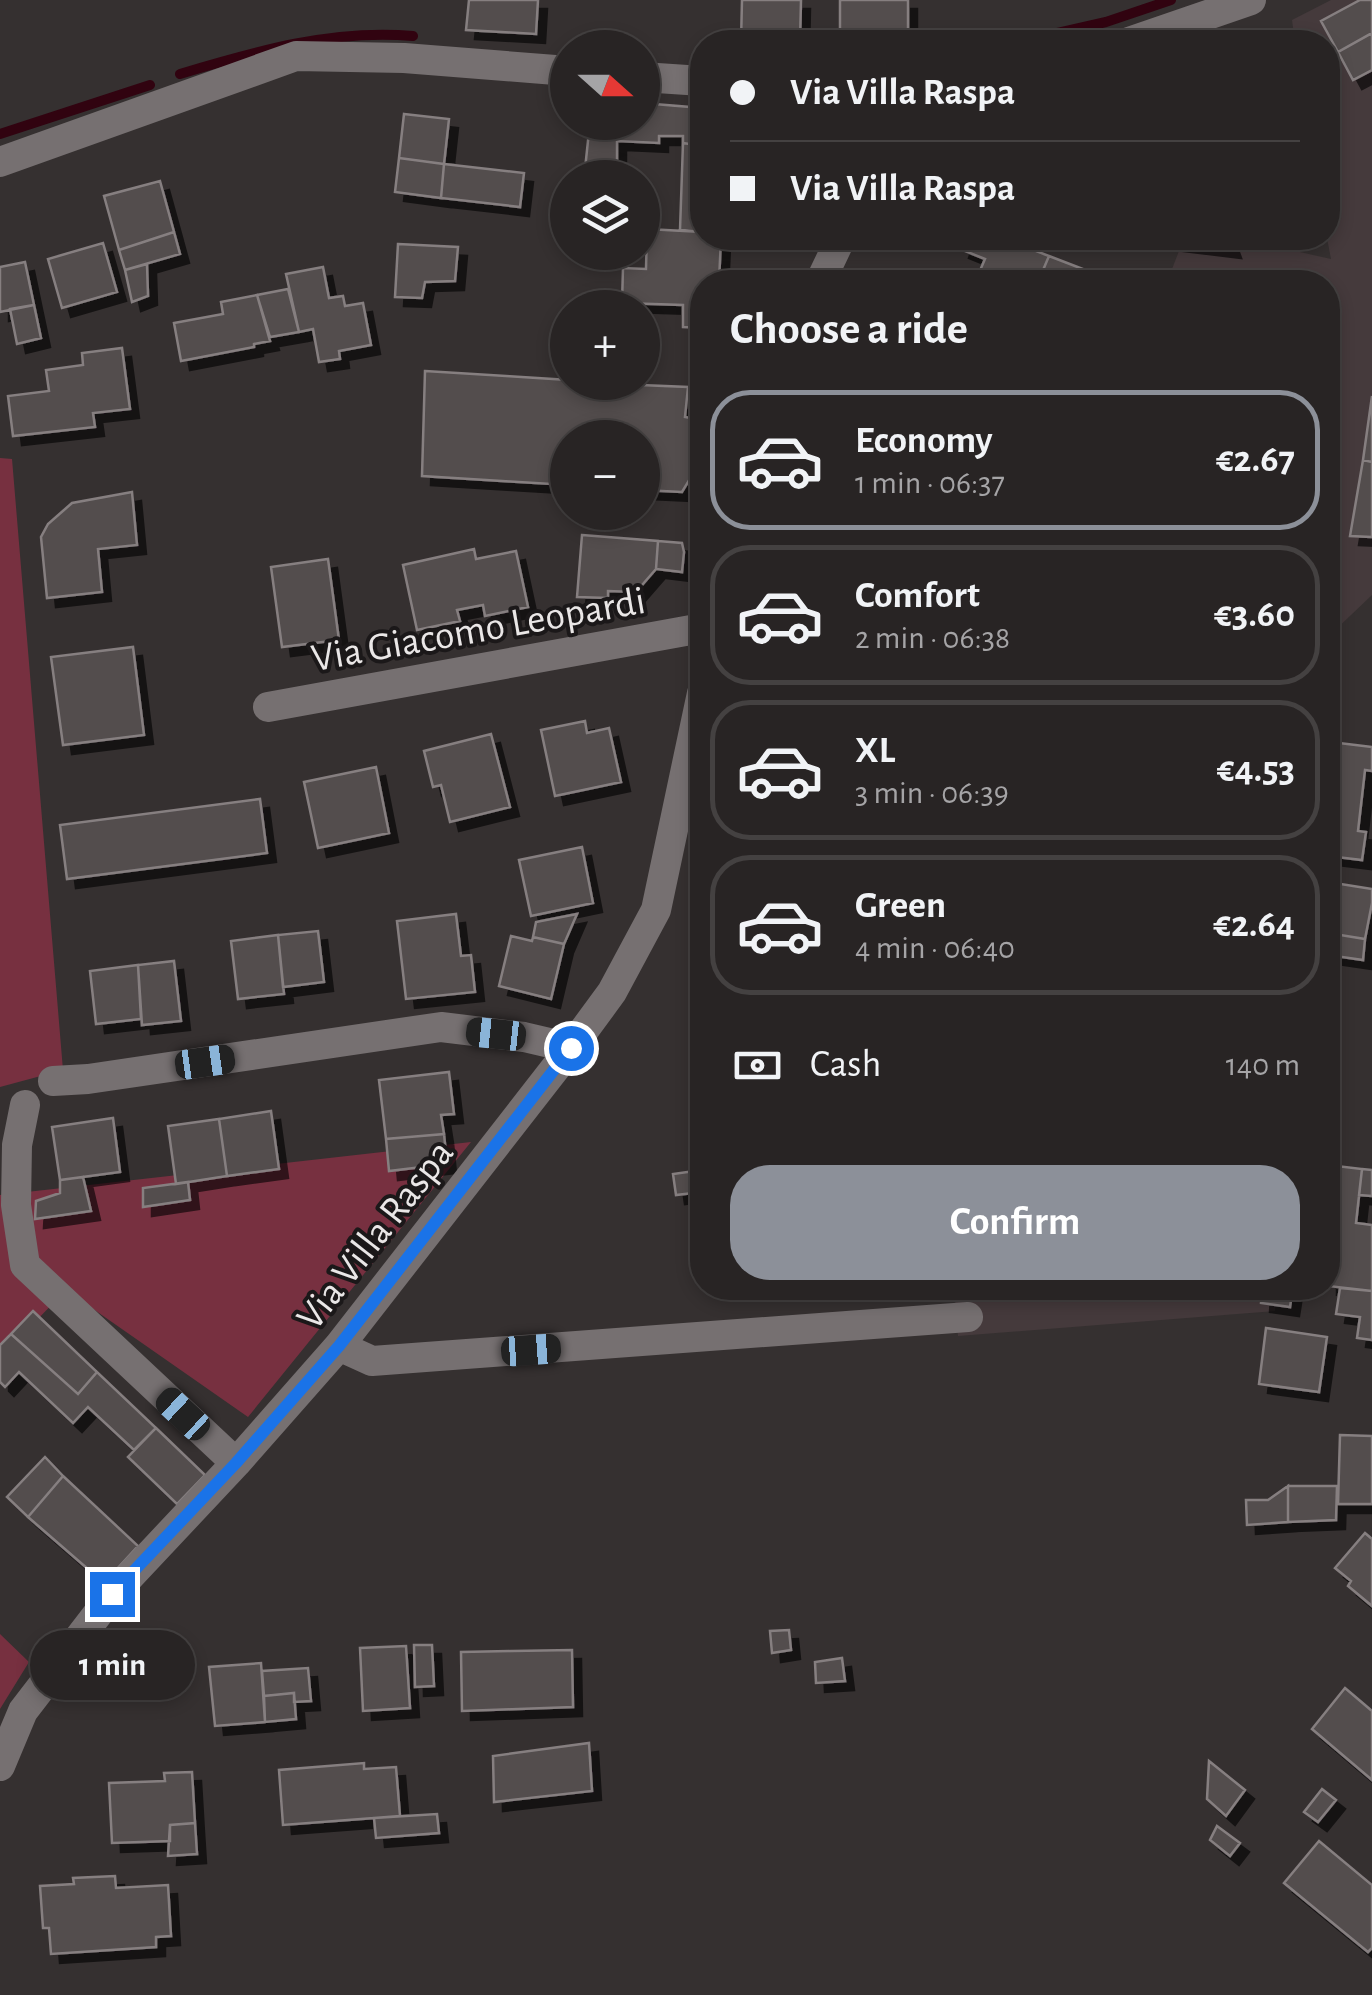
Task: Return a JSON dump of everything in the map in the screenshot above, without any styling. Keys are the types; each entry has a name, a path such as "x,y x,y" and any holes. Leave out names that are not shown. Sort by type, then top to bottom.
{"street":[{"path":"1164,30 1250,0"},
{"path":"0,162 296,56 404,58 550,70"},
{"path":"660,78 690,80"},
{"name":"Via Giacomo Leopardi","path":"268,706 690,630"},
{"name":"Via Villa Raspa","path":"0,1766 23,1711 112,1594 236,1463 339,1346 612,992 656,910 690,750"},
{"path":"53,1080 88,1079 441,1027 524,1037 571,1048"},
{"path":"25,1105 17,1146 16,1204 25,1265 236,1463"},
{"path":"339,1346 372,1361 968,1318"}],"shaded area":[{"path":"1331,0 1372,0 1372,595 1340,625 1340,270 1172,270 1179,250 1291,250 1331,259 1329,250 1340,250 1340,30 1293,30 1292,20"},
{"path":"0,458 12,459 63,1070 0,1087"},
{"path":"471,1142 248,1417 66,1290 0,1358 0,1195"},
{"path":"955,1300 1275,1300 1275,1311 958,1336"},
{"path":"0,1634 29,1662 0,1709"}],"building":[{"path":"469,0 538,0 536,34 466,30"},
{"path":"742,0 801,0 800,30 741,30"},
{"path":"840,0 908,0 908,30 840,30"},
{"path":"1360,0 1372,0 1372,33 1340,51 1340,30 1326,30 1321,21"},
{"path":"1372,33 1372,70 1353,80 1340,51"},
{"path":"660,104 690,107 690,144 683,143 683,136 660,136"},
{"path":"404,114 449,119 444,164 399,158"},
{"path":"588,140 659,140 617,141 617,160 586,160"},
{"path":"683,143 690,144 690,231 680,230"},
{"path":"399,158 444,164 441,198 395,192"},
{"path":"444,164 524,173 520,207 441,198"},
{"path":"160,181 174,232 119,250 104,196"},
{"path":"660,230 690,231 690,250 720,250 720,270 690,270 690,327 683,327 683,305 660,304 660,290 622,290 623,270 660,270"},
{"path":"174,232 180,254 125,270 119,250"},
{"path":"103,243 117,292 62,308 48,259"},
{"path":"398,244 458,247 455,281 425,282 422,298 395,297"},
{"path":"962,250 1033,250 1049,256 1043,270 980,270 985,259"},
{"path":"1049,256 1085,270 1043,270"},
{"path":"25,262 34,305 0,312 0,267"},
{"path":"147,264 148,296 132,302 125,270"},
{"path":"323,267 329,298 343,296 345,306 363,303 371,345 339,351 340,359 319,362 313,329 299,332 286,274"},
{"path":"288,289 299,332 270,337 257,295"},
{"path":"257,295 270,341 181,361 174,323 223,314 221,302"},
{"path":"34,305 41,338 17,344 10,309"},
{"path":"122,348 130,409 93,413 95,427 13,436 8,396 49,391 46,370 83,365 82,353"},
{"path":"425,371 550,379 550,400 660,400 660,386 688,387 685,417 690,418 690,479 682,492 660,491 660,420 550,420 550,484 422,476"},
{"path":"1372,396 1372,462 1363,460"},
{"path":"1363,460 1372,462 1372,537 1350,536"},
{"path":"132,492 137,545 98,549 102,592 47,598 41,537 48,524 72,503"},
{"path":"582,535 658,541 656,569 636,592 608,591 608,598 577,597"},
{"path":"658,541 682,543 682,572 656,569"},
{"path":"474,549 476,559 516,551 528,607 485,616 483,605 457,610 460,621 417,630 403,565"},
{"path":"328,559 339,640 282,647 271,567"},
{"path":"133,647 144,735 63,745 51,657"},
{"path":"585,721 587,733 609,728 621,782 555,796 541,730"},
{"path":"491,734 510,807 450,822 441,785 433,787 424,751"},
{"path":"1340,743 1372,747 1372,771 1365,770 1358,831 1366,832 1362,860 1340,857"},
{"path":"376,767 389,833 318,848 304,782"},
{"path":"260,799 267,853 67,879 60,825"},
{"path":"582,847 593,903 531,916 519,860"},
{"path":"1340,884 1372,889 1365,939 1340,935"},
{"path":"456,914 461,956 471,955 475,992 406,999 397,921"},
{"path":"577,914 564,944 533,937 536,922"},
{"path":"318,931 324,982 283,987 278,935"},
{"path":"278,935 284,994 238,999 231,941"},
{"path":"1340,935 1365,939 1363,960 1340,957"},
{"path":"511,936 564,944 551,999 499,986"},
{"path":"174,961 181,1021 142,1025 138,965"},
{"path":"138,965 141,1019 96,1024 90,971"},
{"path":"449,1072 454,1114 441,1115 444,1134 386,1139 379,1080"},
{"path":"271,1111 279,1169 227,1176 219,1119"},
{"path":"113,1118 120,1172 60,1180 52,1127"},
{"path":"219,1119 227,1176 176,1184 168,1126"},
{"path":"444,1134 447,1164 389,1171 386,1139"},
{"path":"1340,1166 1362,1169 1356,1223 1372,1225 1372,1291 1340,1287"},
{"path":"1362,1169 1372,1170 1372,1196 1359,1195"},
{"path":"690,1172 690,1193 676,1195 673,1174"},
{"path":"83,1177 91,1211 35,1219 36,1201 60,1193 60,1180"},
{"path":"188,1182 190,1200 143,1207 143,1188"},
{"path":"1340,1288 1372,1291 1372,1340 1357,1338 1360,1317 1336,1314"},
{"path":"1261,1300 1291,1300 1290,1307"},
{"path":"33,1311 97,1372 78,1394 11,1334"},
{"path":"1266,1328 1327,1337 1319,1392 1259,1384"},
{"path":"11,1334 78,1394 97,1372 156,1428 134,1450 88,1407 73,1423 19,1372 5,1387 0,1382 0,1345"},
{"path":"156,1428 205,1475 177,1504 128,1457"},
{"path":"1340,1435 1372,1436 1372,1504 1338,1504"},
{"path":"45,1457 63,1476 28,1517 7,1497"},
{"path":"63,1476 138,1546 104,1583 28,1517"},
{"path":"1288,1486 1337,1486 1336,1520 1288,1522"},
{"path":"1288,1486 1288,1522 1247,1525 1246,1500 1268,1500"},
{"path":"1365,1533 1372,1539 1372,1606 1348,1586 1351,1581 1335,1568"},
{"path":"789,1630 791,1650 772,1653 770,1631"},
{"path":"414,1645 432,1645 434,1686 415,1687"},
{"path":"406,1646 410,1708 363,1711 360,1648"},
{"path":"572,1650 573,1707 462,1711 461,1652"},
{"path":"842,1658 845,1681 816,1683 815,1662"},
{"path":"261,1663 265,1722 215,1726 209,1667"},
{"path":"308,1668 311,1701 294,1702 294,1693 264,1696 262,1671"},
{"path":"1345,1688 1372,1711 1372,1780 1312,1729"},
{"path":"294,1693 296,1719 265,1722 264,1696"},
{"path":"589,1743 592,1791 494,1802 493,1756"},
{"path":"1209,1761 1245,1790 1226,1816 1207,1799"},
{"path":"364,1763 364,1769 396,1767 400,1816 283,1825 279,1770"},
{"path":"192,1772 195,1823 170,1825 170,1841 112,1843 109,1783 165,1781 164,1773"},
{"path":"1322,1789 1336,1800 1318,1822 1304,1812"},
{"path":"437,1814 439,1833 376,1838 374,1818"},
{"path":"195,1823 197,1854 168,1856 170,1825"},
{"path":"1217,1826 1240,1843 1230,1856 1210,1840"},
{"path":"1319,1841 1372,1885 1372,1948 1368,1952 1284,1883"},
{"path":"115,1876 116,1888 168,1885 171,1936 156,1937 156,1947 51,1954 49,1928 43,1928 40,1886 74,1884 73,1878"}],"waterway":[{"path":"1071,30 1171,0"},
{"path":"180,74 266,50 324,39 413,36"},
{"path":"0,134 150,85"}],"route":[{"path":"112,1594 236,1463 339,1346 571,1048"}]}
